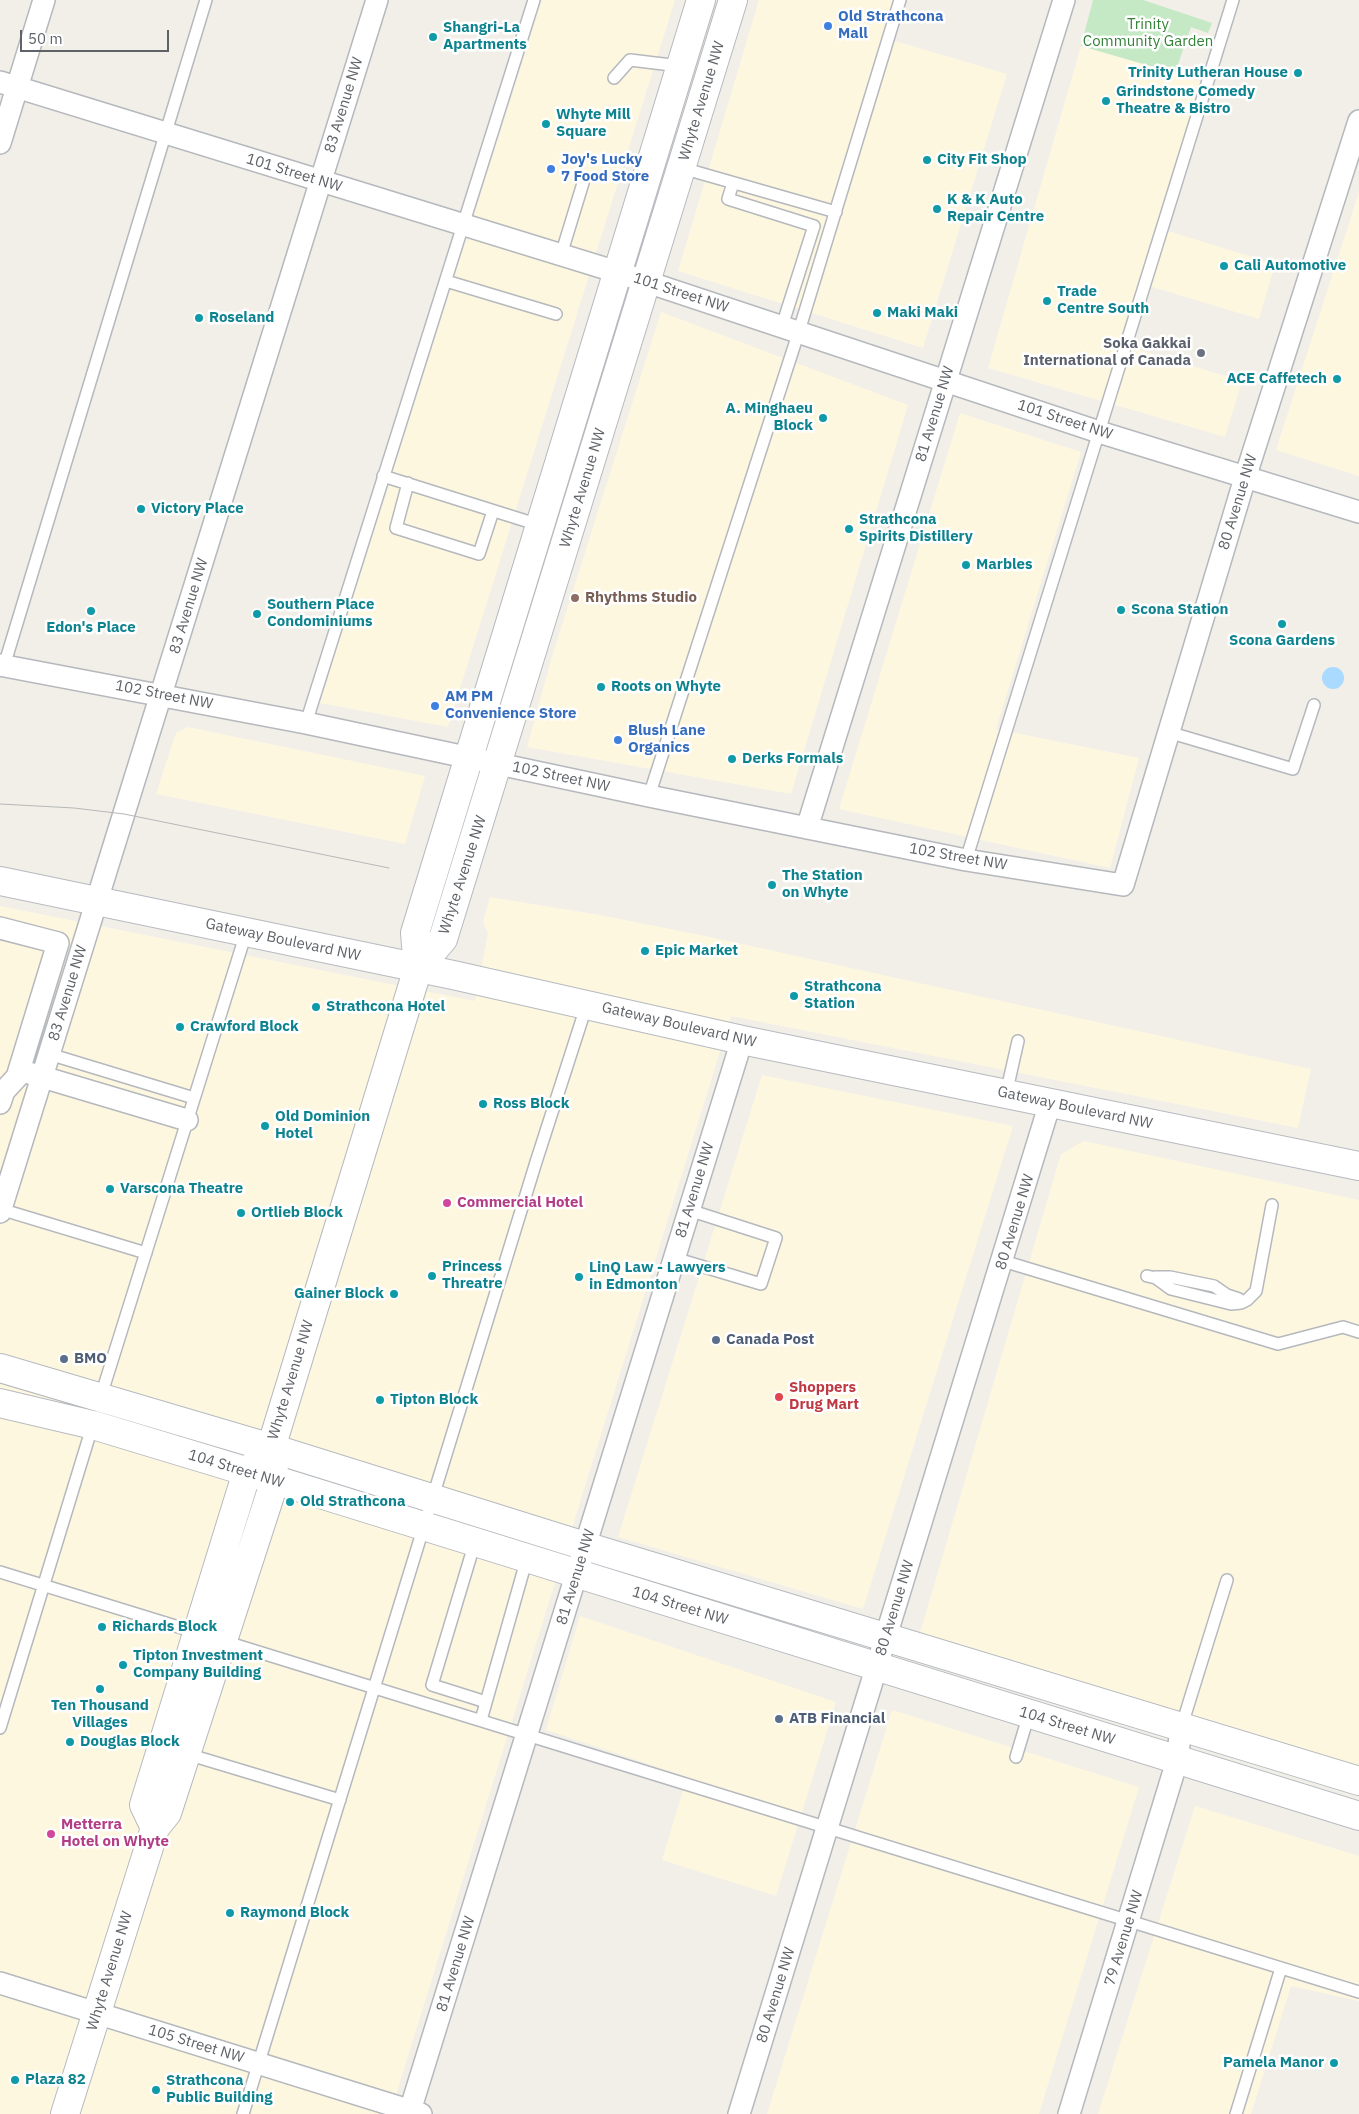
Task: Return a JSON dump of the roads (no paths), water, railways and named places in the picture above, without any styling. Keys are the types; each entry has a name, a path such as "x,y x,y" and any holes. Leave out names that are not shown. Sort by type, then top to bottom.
{"main road":[{"name":"Whyte Avenue NW","path":"65,2114 155,1828 168,1813 275,1480 271,1448 418,968 415,933 701,0"},
{"name":"Whyte Avenue NW","path":"418,968 443,939 733,0"},
{"name":"Gateway Boulevard NW","path":"0,880 587,1004 742,1040 1359,1166"},
{"name":"104 Street NW","path":"0,1368 97,1412 247,1472 1359,1816"},
{"name":"104 Street NW","path":"0,1403 97,1412 271,1448 585,1546 1359,1782"},
{"name":"Whyte Avenue NW","path":"155,1828 144,1805 247,1472 271,1448"}],"street":[{"path":"0,143 9,84 44,0"},
{"name":"83 Avenue NW","path":"0,1210 377,0"},
{"name":"81 Avenue NW","path":"807,828 1064,0"},
{"name":"101 Street NW","path":"9,84 618,272 1099,432 1359,512"},
{"name":"80 Avenue NW","path":"1123,885 1245,478 1359,121"},
{"name":"102 Street NW","path":"2,665 306,723 649,796 966,860 1123,885"},
{"path":"0,928 58,943 17,1077 4,1091 0,1103"},
{"name":"81 Avenue NW","path":"414,2113 527,1734 742,1040"},
{"path":"19,1070 187,1120"},
{"name":"80 Avenue NW","path":"739,2114 1003,1261 1050,1103"},
{"name":"79 Avenue NW","path":"1069,2114 1177,1761 1181,1728"},
{"name":"105 Street NW","path":"0,1983 414,2113"}],"lane":[{"path":"2,665 206,0"},
{"path":"306,723 383,476 465,224 534,0"},
{"path":"649,796 791,329 836,212 900,0"},
{"path":"966,860 1233,0"},
{"path":"614,78 630,60 681,66"},
{"path":"682,168 836,212"},
{"path":"733,182 728,199 814,226 791,329"},
{"path":"561,255 583,183"},
{"path":"446,281 556,314"},
{"path":"383,476 539,525"},
{"path":"408,483 396,528 479,554 493,511"},
{"path":"1168,732 1293,769 1314,705"},
{"path":"0,1728 246,933"},
{"path":"243,2114 536,1162 587,1004"},
{"path":"1006,1094 1018,1040"},
{"path":"49,1054 194,1098"},
{"path":"1151,1277 1171,1289 1231,1304 1247,1300 1256,1290 1272,1205"},
{"path":"0,1210 146,1253"},
{"path":"674,1258 761,1284 776,1238 689,1210"},
{"path":"1003,1261 1278,1344 1344,1327 1359,1332"},
{"path":"475,1542 432,1685 486,1702"},
{"path":"480,1720 526,1558"},
{"path":"0,1572 198,1633"},
{"path":"1181,1728 1227,1580"},
{"path":"223,1641 1359,1992"},
{"path":"450,1710 456,1693"},
{"path":"1016,1757 1029,1714"},
{"path":"187,1754 340,1800"},
{"path":"1236,2114 1281,1968"}],"water":[{"path":"1329,667 1337,667 1344,674 1344,682 1337,689 1329,689 1322,682 1322,674"}],"tram line":[{"path":"0,804 74,808 124,814 389,868"}],"place":[{"name":"Old Strathcona Mall","path":"828,26"},
{"name":"Shangri-La Apartments","path":"433,37"},
{"name":"Trinity Lutheran House","path":"1298,73"},
{"name":"Grindstone Comedy Theatre & Bistro","path":"1106,101"},
{"name":"Whyte Mill Square","path":"546,124"},
{"name":"City Fit Shop","path":"927,160"},
{"name":"Joy's Lucky 7 Food Store","path":"551,169"},
{"name":"K & K Auto Repair Centre","path":"937,209"},
{"name":"Cali Automotive","path":"1224,266"},
{"name":"Trade Centre South","path":"1047,301"},
{"name":"Maki Maki","path":"877,313"},
{"name":"Roseland","path":"199,318"},
{"name":"Soka Gakkai International of Canada","path":"1201,353"},
{"name":"ACE Caffetech","path":"1337,379"},
{"name":"A. Minghaeu Block","path":"823,418"},
{"name":"Victory Place","path":"141,509"},
{"name":"Strathcona Spirits Distillery","path":"849,529"},
{"name":"Marbles","path":"966,565"},
{"name":"Rhythms Studio","path":"575,598"},
{"name":"Scona Station","path":"1121,610"},
{"name":"Edon's Place","path":"91,611"},
{"name":"Southern Place Condominiums","path":"257,614"},
{"name":"Scona Gardens","path":"1282,624"},
{"name":"Roots on Whyte","path":"601,687"},
{"name":"AM PM Convenience Store","path":"435,706"},
{"name":"Blush Lane Organics","path":"618,740"},
{"name":"Derks Formals","path":"732,759"},
{"name":"The Station on Whyte","path":"772,885"},
{"name":"Epic Market","path":"645,951"},
{"name":"Strathcona Station","path":"794,996"},
{"name":"Strathcona Hotel","path":"316,1007"},
{"name":"Crawford Block","path":"180,1027"},
{"name":"Ross Block","path":"483,1104"},
{"name":"Old Dominion Hotel","path":"265,1126"},
{"name":"Varscona Theatre","path":"110,1189"},
{"name":"Commercial Hotel","path":"447,1203"},
{"name":"Ortlieb Block","path":"241,1213"},
{"name":"Princess Threatre","path":"432,1276"},
{"name":"LinQ Law - Lawyers in Edmonton","path":"579,1277"},
{"name":"Gainer Block","path":"394,1294"},
{"name":"Canada Post","path":"716,1340"},
{"name":"BMO","path":"64,1359"},
{"name":"Shoppers Drug Mart","path":"779,1397"},
{"name":"Tipton Block","path":"380,1400"},
{"name":"Old Strathcona","path":"290,1502"},
{"name":"Richards Block","path":"102,1627"},
{"name":"Tipton Investment Company Building","path":"123,1665"},
{"name":"Ten Thousand Villages","path":"100,1689"},
{"name":"ATB Financial","path":"779,1719"},
{"name":"Douglas Block","path":"70,1742"},
{"name":"Metterra Hotel on Whyte","path":"51,1834"},
{"name":"Raymond Block","path":"230,1913"},
{"name":"Pamela Manor","path":"1334,2063"},
{"name":"Plaza 82","path":"15,2080"},
{"name":"Strathcona Public Building","path":"156,2090"}],"park label":[{"name":"Trinity Community Garden","path":"1148,34"}]}
